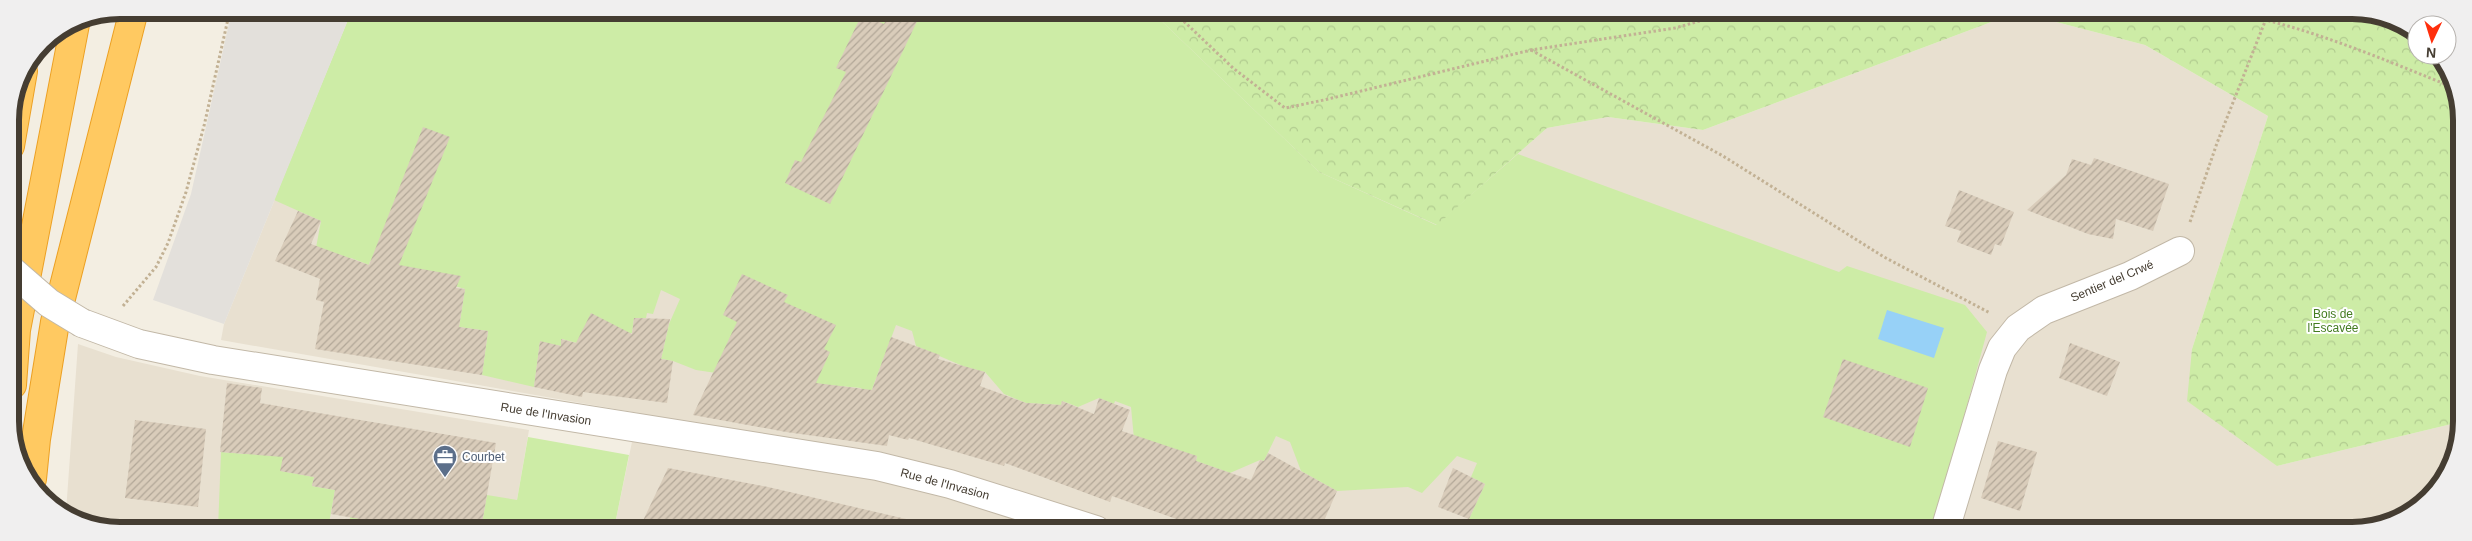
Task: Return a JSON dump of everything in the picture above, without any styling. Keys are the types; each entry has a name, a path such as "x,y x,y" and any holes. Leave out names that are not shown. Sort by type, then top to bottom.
{"highway":[{"path":"33,472 36,439 55,322 132,19"},
{"path":"19,314 74,29"}],"street":[{"name":"Sentier del Crwé","path":"1947,522 1993,370 2002,348 2018,328 2044,310 2130,276 2180,251"},
{"name":"Rue de l'Invasion","path":"19,277 49,303 93,328 138,344 213,360 877,466 950,484 1071,522"}],"path":[{"path":"93,328 156,267 168,243 186,192 202,135 228,19"},
{"path":"1181,19 1233,68 1285,108 1531,50 1675,28 1709,19"},
{"path":"2180,251 2217,144 2266,19 2447,85"},
{"path":"1531,50 1723,156 1884,257 2018,328"}],"shaded area":[{"path":"230,19 348,20 224,324 153,300 191,194"},
{"path":"348,19 1159,19 1319,172 1437,225 1547,128 1608,117 1703,130 1999,19 2045,19 2145,45 2268,116 2192,349 2277,466 2453,424 2446,460 2428,488 2419,497 2391,515 2359,522 615,522 638,413 221,340 224,324"},
{"path":"78,344 116,357 200,376 529,430 513,522 113,522 87,517 66,507"}],"green space":[{"path":"348,19 1159,19 1319,172 1436,225 1518,154 1839,272 1847,266 1965,305 1987,332 1935,522 1473,522 1469,519 1485,484 1471,477 1477,463 1457,456 1422,493 1408,487 1337,491 1301,471 1290,442 1276,436 1264,461 1260,460 1230,473 1196,461 1197,456 1134,439 1131,407 1115,401 1114,404 1099,398 1078,407 1062,401 1061,405 1026,403 1004,394 985,372 965,367 916,346 912,331 896,325 868,400 861,388 750,378 696,370 673,361 661,359 669,324 680,299 661,290 653,314 647,313 646,318 634,318 632,333 584,345 562,339 561,346 540,342 534,387 482,375 488,331 459,327 465,289 370,261 369,265 351,258 312,269 321,221 274,200"},
{"name":"Bois de l'Escavée","path":"1159,19 1999,19 1703,130 1608,117 1547,128 1437,225 1319,172"},
{"name":"Bois de l'Escavée","path":"2045,19 2359,19 2385,24 2407,35 2407,65 2437,65 2448,87 2452,106 2453,424 2277,466 2187,401 2192,349 2268,116 2145,45"},
{"path":"528,437 629,455 615,522 482,522 487,495 517,500"},
{"path":"284,450 281,471 314,477 312,486 335,490 329,522 218,522 221,452 245,454"},
{"path":"353,501 388,522 349,522"}],"water":[{"path":"1887,310 1944,328 1934,358 1878,339"}],"building":[{"path":"860,19 873,19 884,24 886,19 918,19 830,204 785,183 795,160 801,162 846,72 836,68"},
{"path":"423,127 450,137 399,265 461,276 456,288 465,289 459,327 488,331 482,375 315,349 324,302 316,300 320,279 275,261 298,211 321,221 311,244 369,265"},
{"path":"2094,158 2169,184 2153,231 2116,219 2113,239 2088,234 2027,210 2066,175 2072,159 2091,165"},
{"path":"1959,190 2014,212 2001,246 1995,244 1991,255 1957,242 1961,231 1945,226"},
{"path":"742,274 788,295 784,302 836,325 824,349 830,352 816,383 872,390 891,337 940,355 938,359 985,372 980,386 1026,403 1061,405 1062,401 1094,414 1099,398 1130,410 1122,431 1197,456 1196,461 1251,480 1260,460 1264,461 1268,453 1337,491 1323,522 1185,522 1112,496 1110,502 1005,463 1004,466 909,438 908,440 889,435 887,446 786,432 693,415 737,322 723,315"},
{"path":"591,313 632,334 634,318 670,319 661,359 673,361 667,403 583,392 582,397 534,387 540,341 561,346 561,339 576,343"},
{"path":"2070,343 2120,362 2107,396 2059,378"},
{"path":"1843,359 1928,388 1910,447 1823,417"},
{"path":"227,383 262,388 260,403 496,443 482,522 377,522 331,514 335,490 312,486 314,477 280,471 283,457 220,452"},
{"path":"135,420 206,429 198,507 125,498"},
{"path":"1998,441 2037,452 2020,511 1981,498"},
{"path":"668,468 768,487 906,519 906,522 642,522"},
{"path":"1453,468 1485,484 1469,519 1438,507"}],"place":[{"name":"Courbet","path":"445,478"}]}
